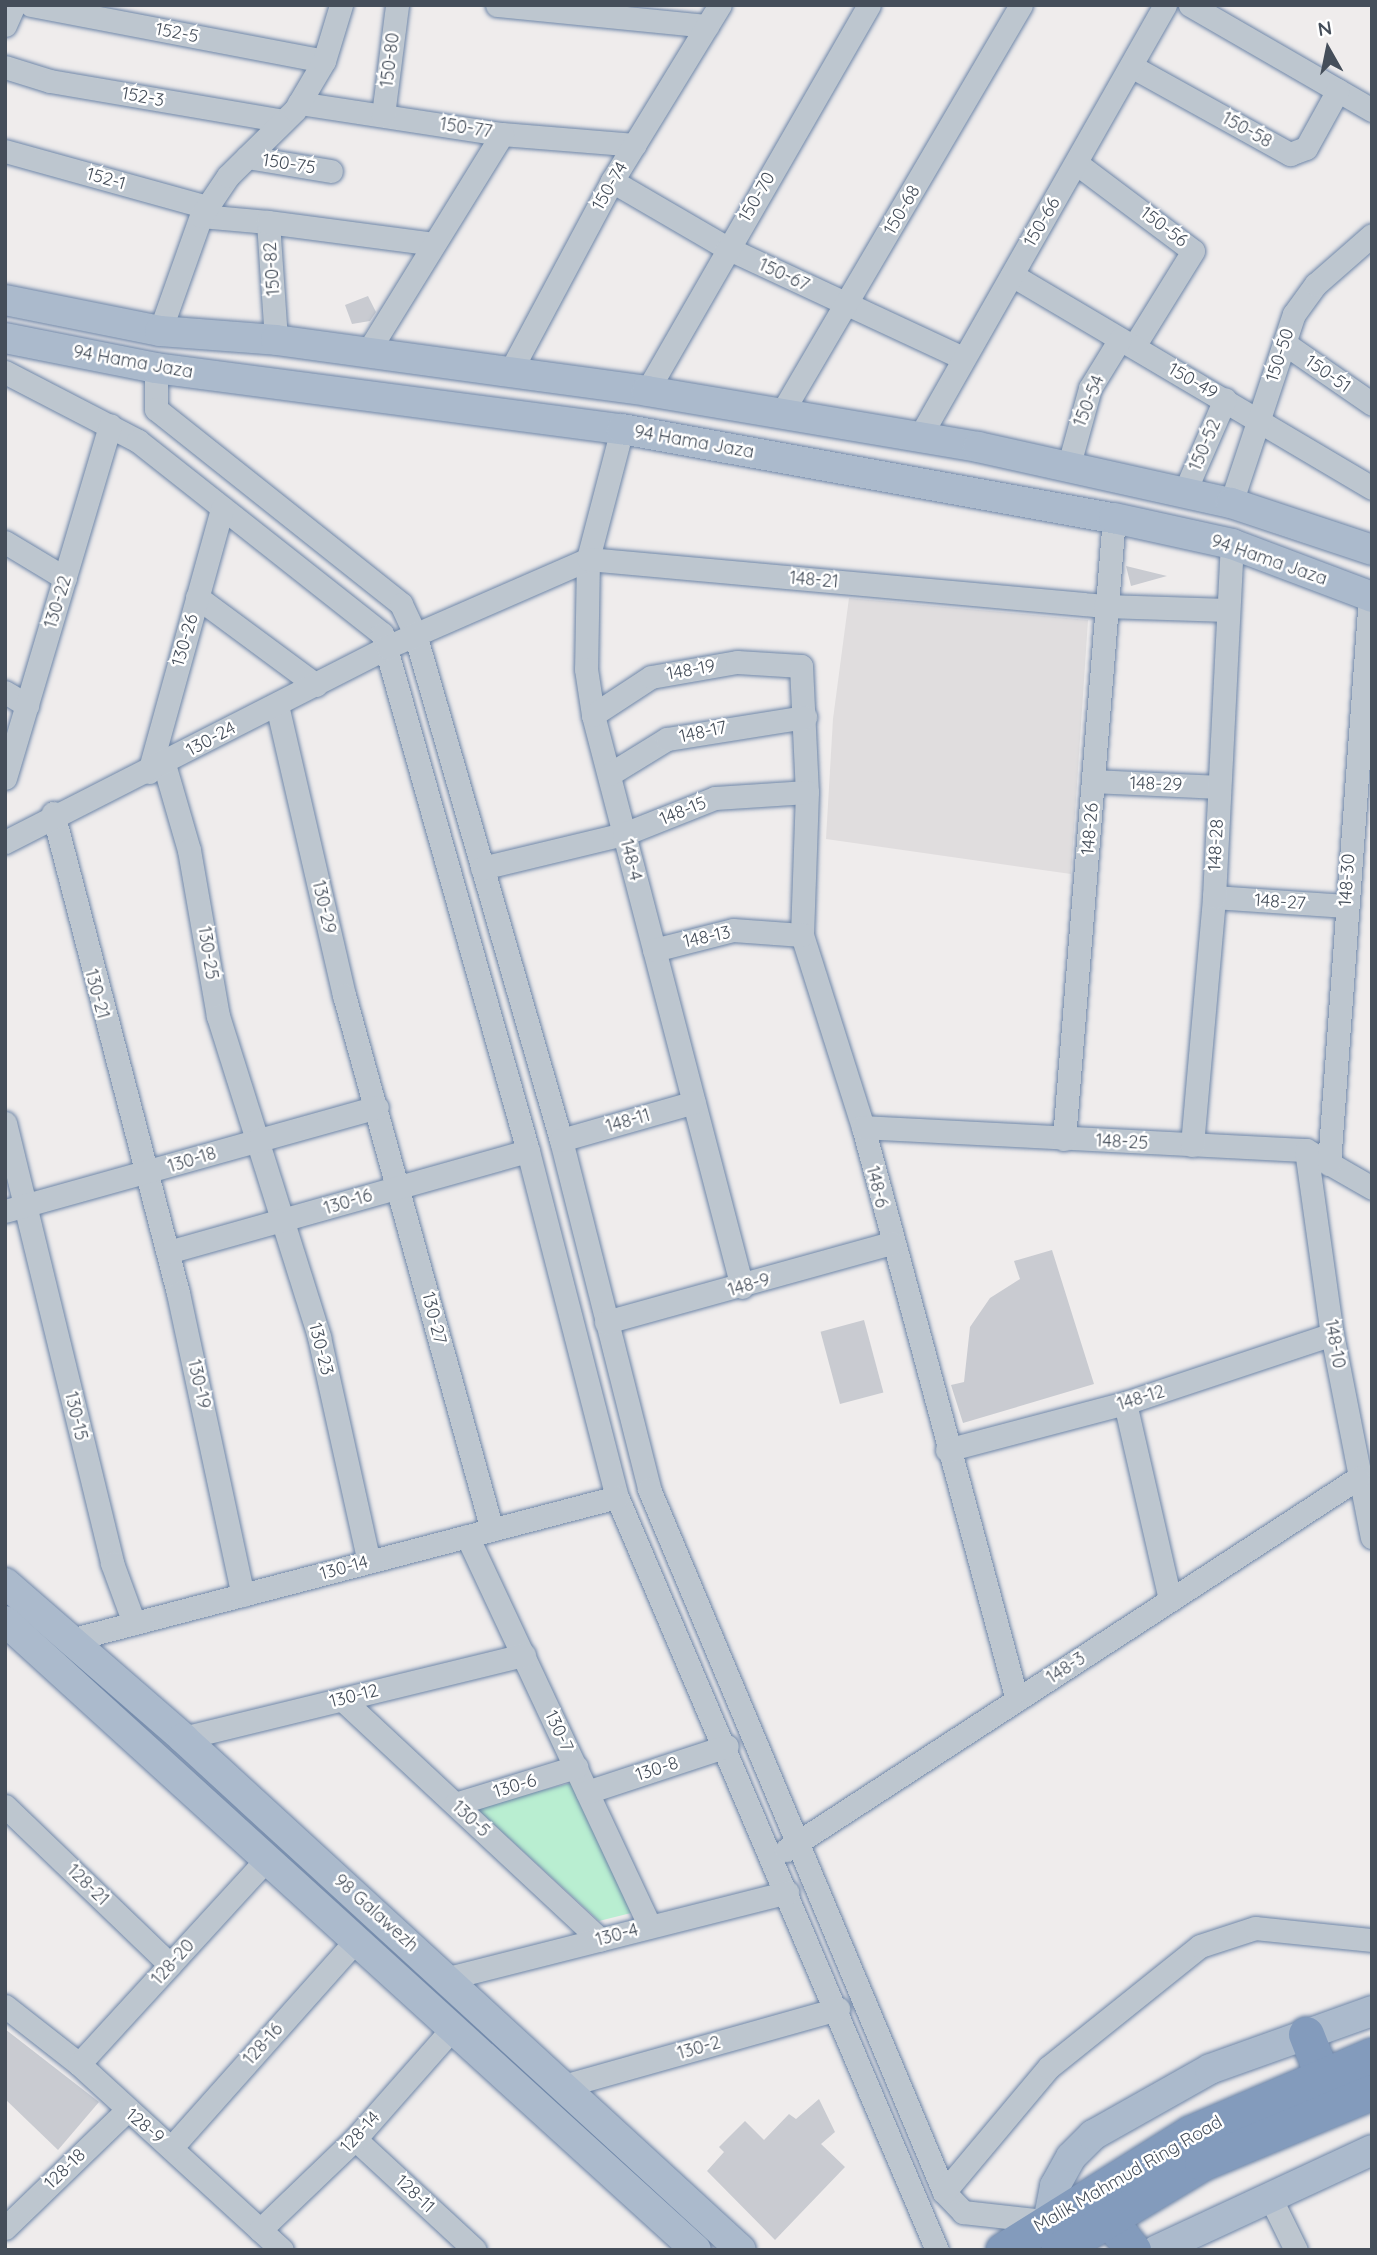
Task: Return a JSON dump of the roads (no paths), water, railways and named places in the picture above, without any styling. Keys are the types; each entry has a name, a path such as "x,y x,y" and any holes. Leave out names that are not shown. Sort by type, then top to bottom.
{"highway":[{"path":"1306,2034 1322,2075"},
{"name":"Malik Mahmud Ring Road","path":"1003,2250 1050,2229 1190,2133 1372,2055"},
{"name":"Malik Mahmud Ring Road","path":"1050,2229 1108,2218 1250,2140 1372,2092"},
{"path":"1108,2218 1133,2250"}],"main road":[{"name":"94 Hama Jaza","path":"5,300 160,331 276,340 647,391 919,438 1185,491 1370,544"},
{"name":"94 Hama Jaza","path":"5,338 156,368 622,429 1114,518 1232,544 1371,596"},
{"path":"441,405 449,364"},
{"path":"1284,562 1300,523"},
{"name":"98 Galawezh","path":"5,1583 183,1738 448,1978 696,2250"},
{"name":"98 Galawezh","path":"5,1621 453,2028 564,2104 741,2250"},
{"path":"325,1911 331,1895 353,1892"},
{"path":"1050,2229 1055,2186 1070,2157 1093,2135 1210,2069 1370,2011"},
{"path":"1157,2250 1269,2195 1372,2150"}],"street":[{"path":"5,24 14,5"},
{"name":"152-5","path":"30,5 324,61"},
{"path":"160,331 204,212 247,157 299,103 324,61 341,5"},
{"name":"150-80","path":"383,115 397,5"},
{"path":"498,5 707,26"},
{"name":"150-74","path":"510,373 612,181 720,5"},
{"name":"150-70","path":"647,391 869,5"},
{"name":"150-68","path":"781,414 848,304 1021,5"},
{"name":"150-66","path":"919,438 961,357 1012,275 1165,5"},
{"path":"1190,5 1372,110"},
{"name":"152-3","path":"5,66 50,81 283,121"},
{"name":"150-58","path":"1131,66 1290,154 1306,148 1338,90"},
{"name":"150-77","path":"299,103 502,134 635,145"},
{"path":"367,353 502,134"},
{"name":"152-1","path":"5,151 204,212"},
{"name":"150-75","path":"247,157 331,171"},
{"name":"150-56","path":"1076,163 1193,251 1127,342"},
{"name":"150-67","path":"612,181 727,248 961,357"},
{"name":"150-82","path":"204,212 268,222 276,340"},
{"path":"268,222 434,244"},
{"name":"150-50","path":"1231,503 1294,314 1316,284 1368,244"},
{"name":"150-49","path":"1012,275 1372,488"},
{"name":"150-54","path":"1068,468 1090,388 1127,342"},
{"name":"150-51","path":"1284,344 1372,404"},
{"path":"156,368 154,397 161,415 401,604 415,634 561,1140 649,1489 944,2192 963,2211 1050,2229"},
{"path":"5,372 110,425 222,508 382,634 528,1151 617,1497 727,1746 937,2250"},
{"name":"150-52","path":"1185,491 1224,399"},
{"name":"130-22","path":"5,778 18,717 65,578 110,425"},
{"name":"148-4","path":"622,429 588,559 586,669 593,715 742,1287"},
{"name":"130-26","path":"156,768 197,597 222,508"},
{"name":"148-26","path":"1064,1139 1114,518"},
{"path":"5,542 65,578"},
{"name":"148-28","path":"1192,1145 1214,897 1232,544"},
{"name":"148-21","path":"415,634 588,559 1105,606 1228,610"},
{"name":"148-30","path":"1329,1164 1346,906 1365,717 1371,596"},
{"path":"197,597 316,685"},
{"name":"130-24","path":"5,842 53,813 156,768 415,634"},
{"name":"148-19","path":"593,715 652,677 737,662 801,666"},
{"name":"148-6","path":"801,666 807,792 802,935 863,1127 891,1243 1017,1700"},
{"path":"5,692 18,717"},
{"name":"130-29","path":"277,705 344,995 377,1107"},
{"name":"148-17","path":"610,774 667,739 805,717"},
{"name":"130-25","path":"156,768 188,850 218,1016 259,1140"},
{"name":"148-29","path":"1093,781 1219,787"},
{"name":"148-15","path":"482,868 624,835 715,798 807,792"},
{"name":"130-21","path":"53,813 147,1174"},
{"name":"148-27","path":"1214,897 1346,906"},
{"name":"148-13","path":"654,950 733,930 802,935"},
{"name":"148-11","path":"561,1140 694,1102"},
{"name":"130-18","path":"5,1211 147,1174 377,1107"},
{"name":"130-27","path":"377,1107 401,1186 492,1530"},
{"name":"130-15","path":"5,1123 28,1205 112,1563 134,1623"},
{"name":"148-25","path":"863,1127 1306,1150 1372,1188"},
{"name":"130-23","path":"259,1140 319,1338 369,1562"},
{"name":"148-10","path":"1306,1150 1332,1334 1358,1478 1372,1537"},
{"name":"130-16","path":"168,1252 286,1222 401,1186 528,1151"},
{"name":"130-19","path":"147,1174 168,1252 243,1595"},
{"name":"148-9","path":"606,1322 742,1287 891,1243"},
{"name":"148-12","path":"947,1450 1125,1403 1332,1334"},
{"path":"1125,1403 1170,1600"},
{"name":"148-3","path":"773,1858 1358,1478"},
{"name":"130-14","path":"70,1640 617,1497"},
{"name":"130-7","path":"467,1536 650,1926"},
{"name":"130-12","path":"183,1738 524,1655"},
{"name":"130-5","path":"342,1699 600,1940"},
{"name":"130-8","path":"587,1792 727,1746"},
{"name":"130-6","path":"455,1804 576,1767"},
{"name":"128-21","path":"5,1806 170,1965"},
{"name":"128-20","path":"79,2064 267,1858"},
{"name":"130-4","path":"448,1978 787,1892"},
{"path":"944,2192 1049,2067 1200,1946 1255,1928 1372,1940"},
{"name":"128-16","path":"171,2148 356,1940"},
{"name":"128-9","path":"5,2006 79,2064 125,2110 171,2148 282,2250"},
{"name":"130-2","path":"564,2104 838,2010"},
{"name":"128-14","path":"260,2230 355,2139 453,2028"},
{"name":"128-18","path":"5,2228 125,2110"},
{"name":"128-11","path":"355,2139 475,2250"},
{"path":"1269,2195 1296,2250"}]}
